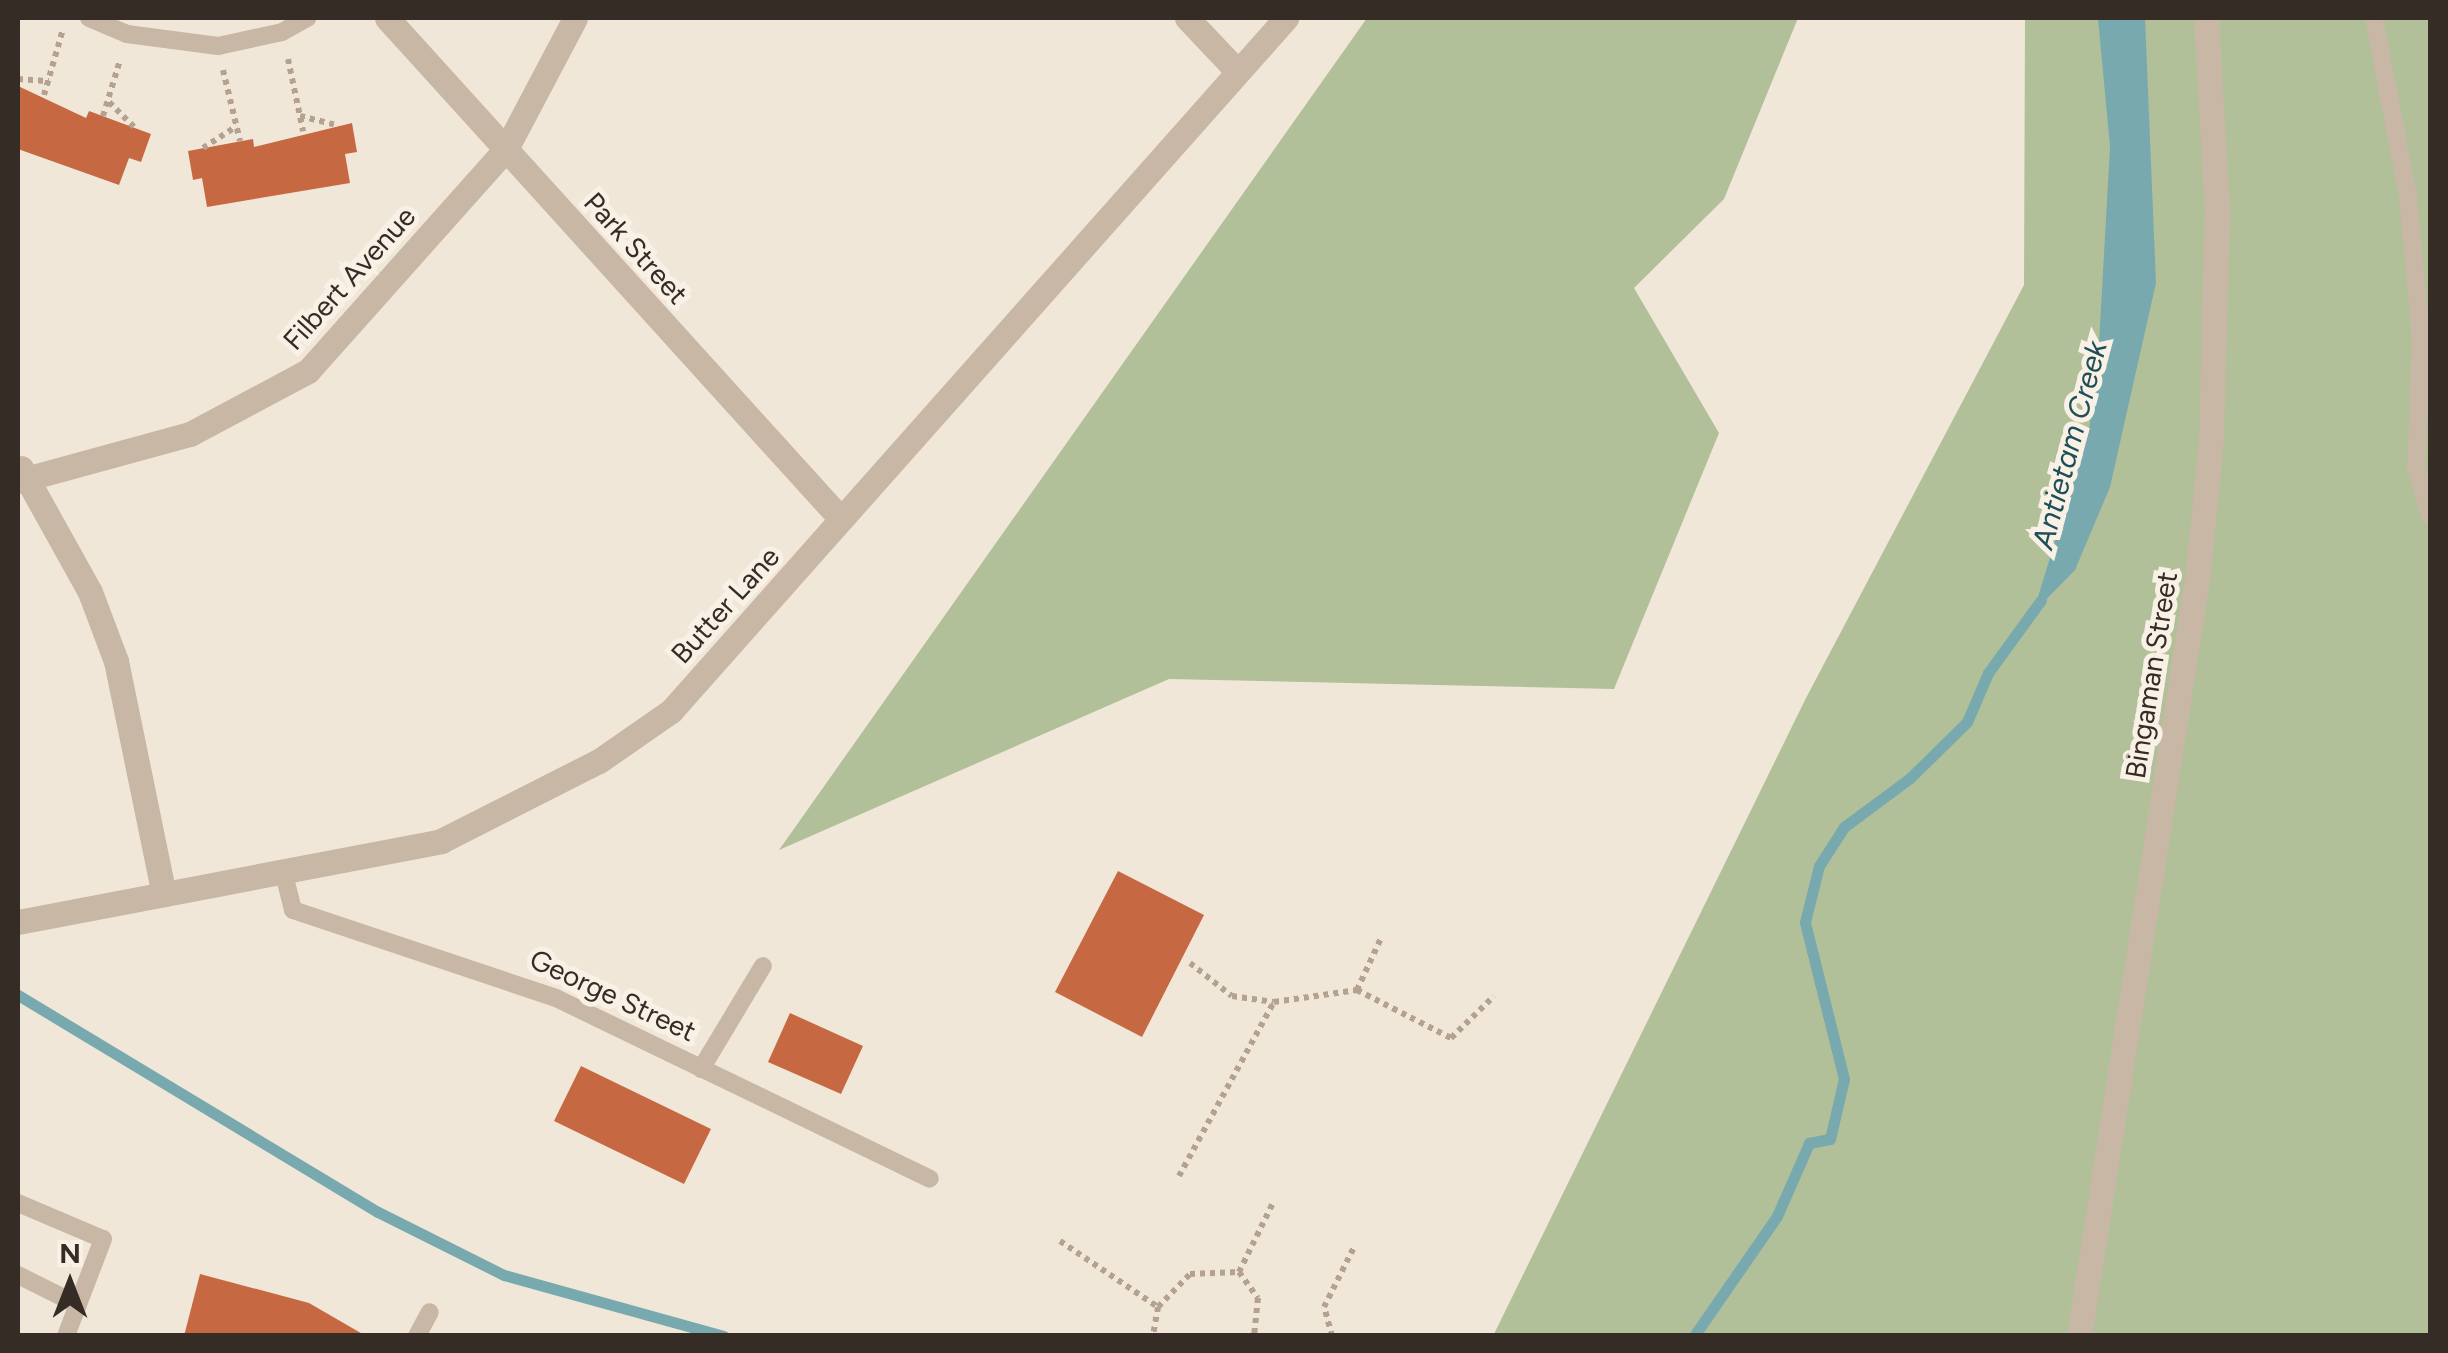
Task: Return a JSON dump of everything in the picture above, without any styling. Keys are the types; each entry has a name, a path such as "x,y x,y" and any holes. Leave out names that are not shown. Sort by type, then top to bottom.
{"street":[{"name":"Park Street","path":"387,18 841,520"},
{"name":"Filbert Avenue","path":"23,475 190,434 308,371 506,149 575,18"},
{"path":"1187,18 1238,72"},
{"name":"Butter Lane","path":"18,922 284,874 441,840 599,761 671,711 1286,18"},
{"name":"Bingaman Street","path":"2079,1336 2210,456 2218,246 2206,18"},
{"path":"23,475 116,661 164,894"}],"lane":[{"path":"89,18 127,34 218,46 282,32 307,18"},
{"path":"2374,18 2408,197 2422,340 2416,469 2430,515"},
{"name":"George Street","path":"284,874 293,910 556,998 930,1179"},
{"path":"701,1068 763,966"},
{"path":"18,1203 103,1239 66,1336"},
{"path":"18,1275 78,1305"},
{"path":"417,1336 430,1312"}],"path":[{"path":"44,96 66,18"},
{"path":"282,32 302,131"},
{"path":"103,116 127,34"},
{"path":"218,46 240,142"},
{"path":"18,79 49,81"},
{"path":"109,102 135,128"},
{"path":"300,116 335,126"},
{"path":"204,148 237,126"},
{"path":"1357,990 1381,938"},
{"path":"1190,963 1232,996 1274,1002 1357,990 1452,1038 1494,996"},
{"path":"1179,1176 1274,1002"},
{"path":"1239,1272 1273,1203"},
{"path":"1060,1241 1158,1307"},
{"path":"1332,1336 1324,1307 1355,1245"},
{"path":"1152,1336 1158,1307 1190,1274 1239,1272"},
{"path":"1239,1272 1258,1298 1254,1336"}],"green space":[{"path":"1367,18 1798,18 1724,199 1634,288 1719,433 1614,689 1169,679 779,850"},
{"path":"2025,18 2430,18 2430,1335 1493,1336 1806,698 2024,285"}],"water":[{"path":"2098,18 2145,18 2156,283 2110,487 2075,570 2033,613 2089,431 2099,343 2110,147"}],"building":[{"path":"18,86 86,118 89,111 151,134 141,162 129,158 119,185 18,149"},
{"path":"352,123 357,152 345,154 350,183 207,207 202,178 193,180 188,151 253,139 254,147"},
{"path":"1118,871 1204,915 1142,1037 1055,992"},
{"path":"790,1013 863,1046 841,1094 768,1062"},
{"path":"581,1066 711,1129 684,1184 554,1121"},
{"path":"200,1274 309,1303 366,1336 184,1336"}],"waterway":[{"name":"Antietam Creek","path":"1694,1336 1777,1216 1809,1143 1830,1139 1844,1079 1805,922 1819,866 1844,827 1910,778 1967,722 1988,673 2041,600"},
{"path":"18,995 378,1212 504,1275 724,1336"}]}
